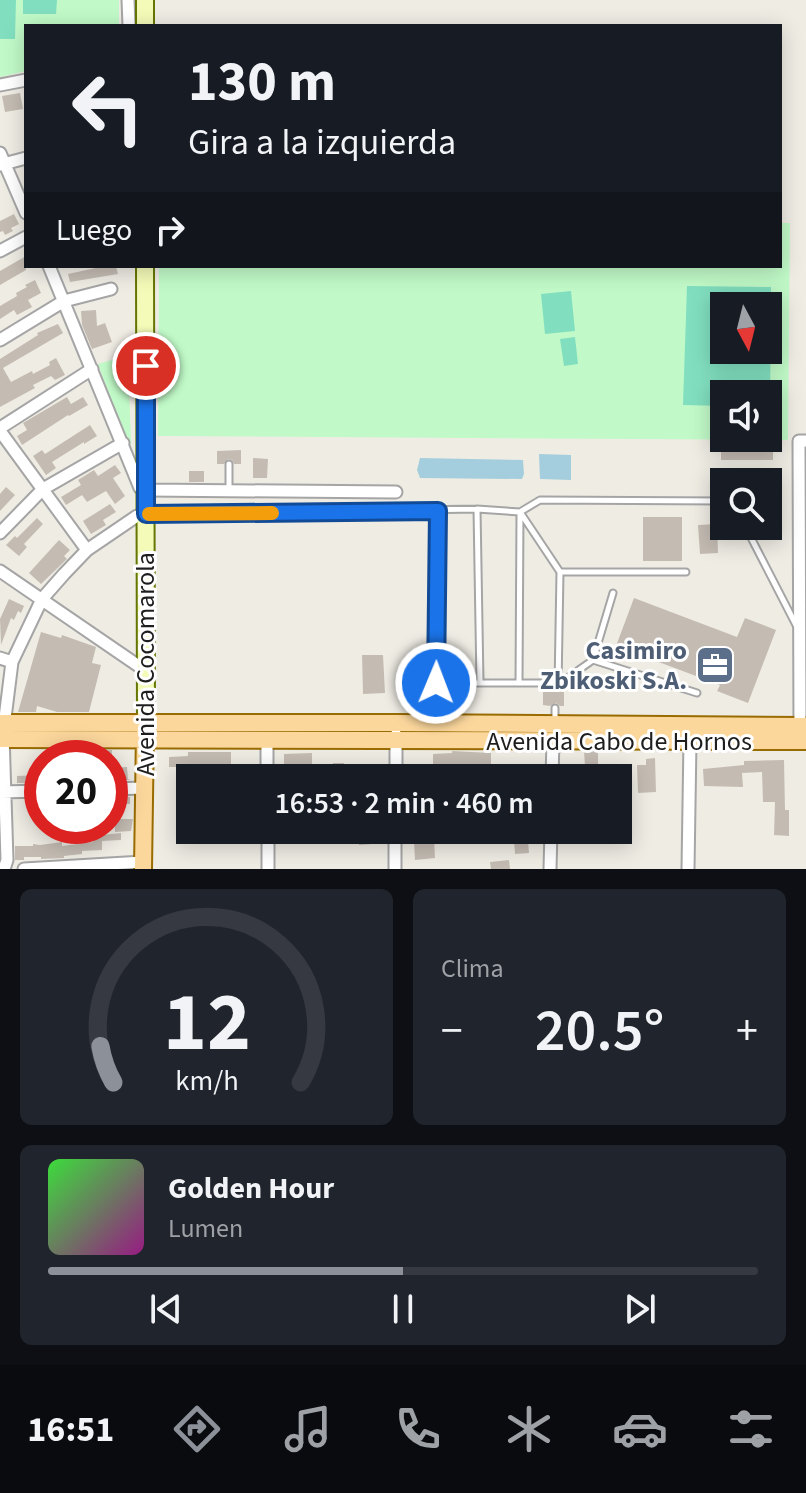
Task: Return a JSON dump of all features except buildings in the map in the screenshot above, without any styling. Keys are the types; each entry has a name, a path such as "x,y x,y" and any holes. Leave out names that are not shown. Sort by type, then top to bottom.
{"main road":[{"path":"145,0 145,24"},
{"name":"Avenida Cocomarola","path":"143,865 146,731 145,268"},
{"name":"Avenida Cabo de Hornos","path":"2,731 146,731 396,723 804,733"},
{"name":"Avenida Cabo de Hornos","path":"146,731 267,740 396,740 554,725 690,741 804,733"}],"street":[{"path":"128,0 129,24"},
{"path":"0,85 24,80"},
{"path":"24,158 1,160 24,209"},
{"path":"0,251 24,238"},
{"path":"50,268 140,488 396,492"},
{"path":"0,340 64,301 111,289"},
{"path":"87,550 0,429 92,369"},
{"path":"803,441 803,583 799,630 804,733"},
{"path":"0,533 43,489 123,443"},
{"path":"4,869 7,860 2,731 6,660 42,599 87,550 137,516 146,514"},
{"path":"0,571 146,671"},
{"path":"396,723 396,764"},
{"path":"553,764 554,725"},
{"path":"267,740 267,764"},
{"path":"688,869 690,741"},
{"path":"128,788 144,788"},
{"path":"3,792 24,791"},
{"path":"268,844 268,869"},
{"path":"395,844 395,869"},
{"path":"550,869 551,844"},
{"path":"24,869 143,865"}],"lane":[{"path":"229,464 229,491"},
{"path":"146,514 477,509 520,512 540,500 710,501"},
{"path":"477,509 480,683"},
{"path":"438,511 436,683 559,685 593,660 613,593"},
{"path":"520,512 560,572 559,685"},
{"path":"519,683 520,512"},
{"path":"752,540 799,630"},
{"path":"560,572 686,572"},
{"path":"593,660 697,693"}],"green space":[{"path":"0,0 119,0 119,24 24,24 24,71 0,77"},
{"path":"0,0 16,0 15,39 0,39"},
{"path":"23,0 57,0 56,14 23,14"},
{"path":"782,223 790,223 788,440 782,440 782,380 710,380 710,440 158,436 159,268 782,268"},
{"path":"687,286 771,287 771,292 710,292 710,364 770,364 770,380 710,380 710,406 683,405"},
{"path":"571,291 575,331 545,334 541,294"},
{"path":"575,337 578,364 564,366 560,339"},
{"path":"128,355 131,444 127,444 98,364"}],"water":[{"path":"539,454 571,455 571,480 540,479"},
{"path":"420,458 523,460 524,474 522,479 420,478 417,470"}],"slow traffic":[{"path":"149,514 272,513"}],"place":[{"name":"Casimiro Zbikoski S.A.","path":"715,665"}],"route":[{"path":"146,366 146,514 438,511 436,683"}]}
